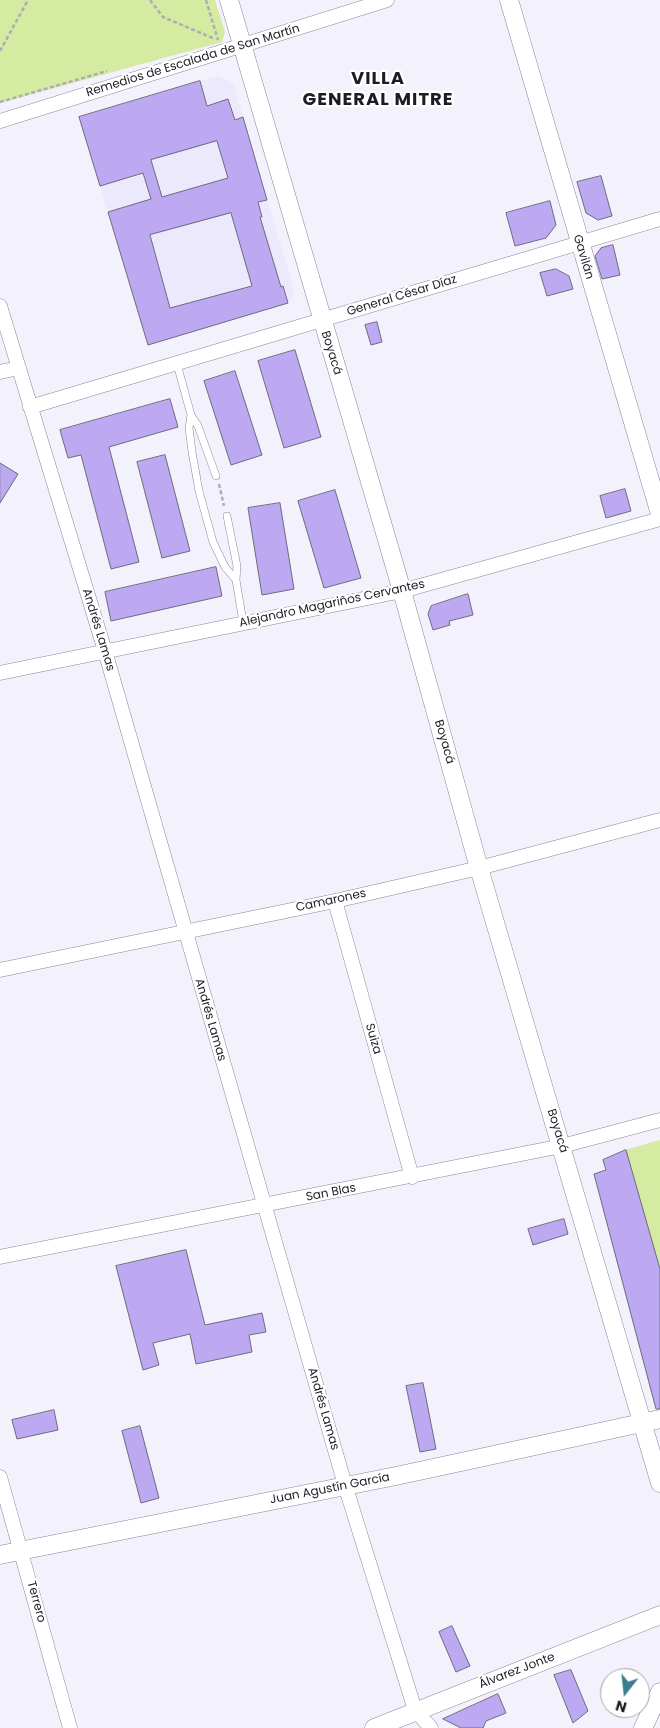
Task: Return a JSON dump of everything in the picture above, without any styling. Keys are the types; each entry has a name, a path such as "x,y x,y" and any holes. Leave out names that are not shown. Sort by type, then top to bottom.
{"street":[{"name":"Boyacá","path":"229,0 321,320 402,591 479,868 660,1483"},
{"name":"Gavilán","path":"509,0 660,514"},
{"name":"Remedios de Escalada de San Martín","path":"0,121 243,47 383,1"},
{"name":"General César Díaz","path":"30,407 660,219"},
{"name":"Andrés Lamas","path":"0,306 104,651 345,1485 415,1710 431,1728"},
{"path":"0,372 19,368"},
{"name":"Alejandro Magariños Cervantes","path":"0,673 402,591 660,519"},
{"name":"Camarones","path":"0,970 335,901 479,868 660,820"},
{"name":"Suiza","path":"335,901 412,1177"},
{"name":"San Blas","path":"0,1257 562,1146 660,1120"},
{"name":"Juan Agustín García","path":"0,1555 660,1419"},
{"name":"Terrero","path":"0,1477 22,1550 70,1728"},
{"name":"Álvarez Jonte","path":"374,1728 415,1710 660,1615"},
{"path":"643,1728 660,1692"},
{"path":"412,1728 415,1710"}],"lane":[{"path":"177,364 191,415 198,426 216,476"},
{"path":"191,415 189,428 199,491 213,542 225,567 236,580"},
{"path":"227,516 237,566 236,580 243,622"}],"path":[{"path":"0,51 28,0"},
{"path":"150,0 163,17 180,26 243,47"},
{"path":"206,0 218,40"},
{"path":"208,42 218,40"},
{"path":"0,102 114,70"},
{"path":"216,476 227,516"}],"shaded area":[{"path":"218,76 233,83 295,293 288,303 148,345 79,117"}],"green space":[{"path":"0,0 215,0 225,32 222,42 0,103"},
{"path":"660,1140 660,1396 651,1392 594,1174 606,1170 603,1160 625,1150"}],"building":[{"path":"200,81 207,106 228,99 235,120 243,117 267,200 258,202 262,217 260,217 281,287 283,286 288,303 148,345 108,212 151,199 143,173 100,186 79,117","holes":["217,141 228,178 162,197 151,160","231,213 252,286 170,308 150,235"]},
{"path":"601,176 612,216 598,220 586,213 577,182"},
{"path":"550,201 556,225 546,238 515,246 506,213"},
{"path":"613,245 620,275 602,279 595,256 601,248"},
{"path":"556,269 569,276 573,289 547,296 540,273"},
{"path":"377,322 382,342 371,345 365,325"},
{"path":"295,350 321,437 284,448 258,361"},
{"path":"235,371 262,455 231,465 204,381"},
{"path":"170,399 178,427 109,447 139,562 111,569 81,455 68,458 60,430"},
{"path":"165,455 190,551 162,558 137,462"},
{"path":"0,463 18,474 0,503"},
{"path":"625,489 631,511 606,518 600,496"},
{"path":"335,490 361,578 324,588 298,501"},
{"path":"280,503 294,589 262,595 248,508"},
{"path":"216,567 222,596 111,621 105,592"},
{"path":"468,594 473,615 449,621 450,625 433,630 428,614 431,606"},
{"path":"626,1150 660,1269 660,1409 656,1409 594,1174 606,1170 603,1160"},
{"path":"564,1219 568,1234 533,1245 528,1229"},
{"path":"186,1250 205,1325 262,1313 266,1332 249,1335 252,1352 196,1364 190,1334 153,1343 159,1365 143,1370 116,1266"},
{"path":"423,1383 436,1449 420,1452 406,1386"},
{"path":"54,1410 58,1430 17,1439 12,1420"},
{"path":"140,1426 159,1498 141,1503 122,1431"},
{"path":"452,1626 470,1666 456,1672 439,1632"},
{"path":"571,1670 588,1711 573,1723 554,1675"},
{"path":"498,1694 506,1713 486,1721 483,1728 461,1728 443,1719"}],"district":[{"name":"VILLA GENERAL MITRE","path":"378,89"}]}
